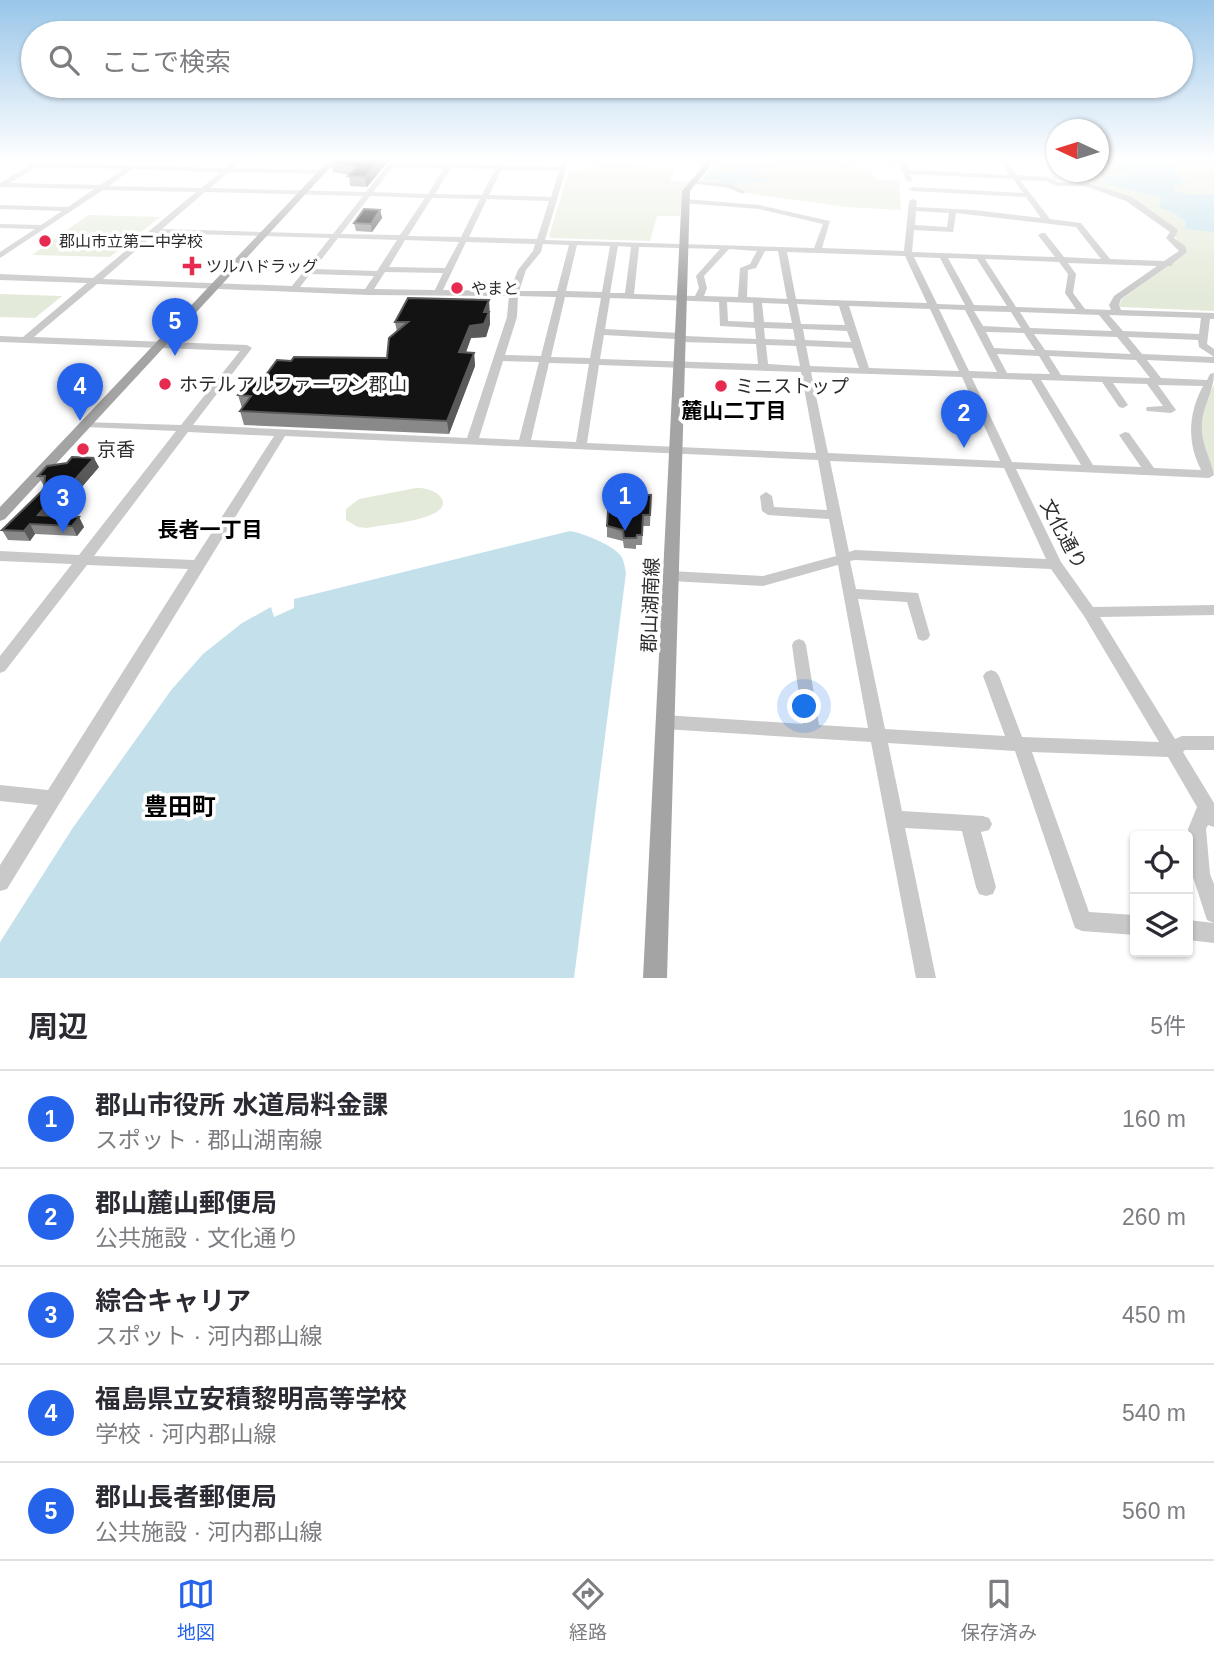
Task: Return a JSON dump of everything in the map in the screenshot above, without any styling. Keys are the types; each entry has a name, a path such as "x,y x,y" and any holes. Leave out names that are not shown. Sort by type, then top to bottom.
{"main road":[{"path":"0,516 292,205"},
{"name":"郡山湖南線","path":"655,978 680,337 690,298 683,246 685,205"}],"street":[{"path":"0,256 76,205"},
{"path":"25,340 187,205"},
{"path":"294,289 361,205"},
{"path":"368,292 424,205"},
{"path":"437,294 480,205"},
{"path":"472,442 512,317 514,293 522,270 537,252 552,205"},
{"path":"730,205 759,207 827,223 817,250"},
{"path":"908,253 912,205"},
{"path":"969,205 972,212"},
{"path":"1034,205 1047,221"},
{"path":"1117,312 1114,305 1116,298 1183,252 1170,238 1174,231 1170,226 1144,212 1138,205"},
{"path":"0,207 70,209"},
{"path":"912,209 972,212 1078,225 1106,260"},
{"path":"911,227 950,230 953,212"},
{"path":"0,226 43,227"},
{"path":"156,231 762,248 1169,264"},
{"path":"1042,235 1072,274 1069,293 1082,311"},
{"path":"524,444 573,242"},
{"path":"581,446 614,244"},
{"path":"629,296 635,244"},
{"path":"690,298 703,288 700,276 727,247"},
{"path":"742,300 744,268 753,267 762,248"},
{"path":"782,249 926,978"},
{"name":"文化通り","path":"908,253 1055,564 1089,612 1210,813"},
{"path":"942,254 1004,377"},
{"path":"979,256 1058,379"},
{"path":"309,271 448,271"},
{"path":"0,276 368,292 605,295 1210,316 1202,345 1214,354"},
{"path":"723,299 723,324 851,328"},
{"path":"757,300 763,367"},
{"path":"843,303 865,372"},
{"path":"1102,312 1139,358 1171,410 1151,410"},
{"path":"980,330 1203,337"},
{"path":"599,332 857,345"},
{"path":"0,339 247,348 0,667"},
{"path":"991,351 1214,360"},
{"path":"500,358 1058,379 1212,380 1197,413 1195,433 1199,452 1212,476"},
{"path":"1035,378 1089,468"},
{"path":"1106,380 1124,405"},
{"path":"86,424 1006,464 1212,476"},
{"path":"0,882 281,433"},
{"path":"1125,435 1150,471"},
{"path":"766,496 768,511 834,515"},
{"path":"670,576 763,581 855,555 1055,564"},
{"path":"0,556 200,565"},
{"path":"850,594 913,597 923,635"},
{"path":"1089,612 1214,610"},
{"path":"799,645 812,732"},
{"path":"991,676 1082,920 1130,925"},
{"path":"664,722 1018,744 1172,750 1182,743 1214,743"},
{"path":"0,793 52,798"},
{"path":"1210,813 1197,829 1201,874 1214,913"},
{"path":"896,819 976,824 986,887"},
{"path":"1193,931 1214,933"}],"green space":[{"path":"559,205 681,205 680,216 657,216 650,241 549,236"},
{"path":"830,205 901,205 901,210"},
{"path":"1132,205 1214,205 1214,311 1119,306 1122,299 1187,252 1175,237 1176,231"},
{"path":"88,215 160,217 110,257 32,255"},
{"path":"0,294 62,296 35,318 0,317"},
{"path":"1214,385 1214,474 1202,440 1201,418"},
{"path":"416,488 438,494 442,498 442,507 437,512 421,518 367,528 358,527 346,520 346,509 359,499"}],"water":[{"path":"1160,205 1214,205 1214,232 1185,229 1186,222 1178,215 1159,207"},
{"path":"570,531 597,540 617,552 623,560 626,573 574,978 0,978 0,942 72,829 172,689 203,654 242,623 271,607 274,617 294,608 294,599"}],"building":[{"path":"364,209 380,210 371,224 354,223"},
{"path":"408,298 489,300 484,312 489,312 484,324 470,326 459,352 474,353 447,421 240,411 251,396 238,395 249,380 262,380 277,360 291,361 294,357 387,358 389,338 408,322 395,322"},
{"path":"72,457 94,458 64,492 58,492 38,515 79,517 72,526 30,524 24,531 2,530 44,489 45,476 38,476 47,466 67,463"},
{"path":"622,494 651,495 650,515 643,515 642,535 637,535 636,538 624,538 623,530 607,526 609,497 622,498"}],"place":[{"name":"郡山市立第二中学校","path":"45,241"},
{"name":"ツルハドラッグ","path":"192,266"},
{"name":"やまと","path":"457,288"},
{"name":"郡山長者郵便局","path":"175,356"},
{"name":"ホテルアルファーワン郡山","path":"165,384"},
{"name":"ミニストップ","path":"721,386"},
{"name":"福島県立安積黎明高等学校","path":"80,421"},
{"name":"郡山麓山郵便局","path":"964,448"},
{"name":"京香","path":"83,449"},
{"name":"郡山市役所 水道局料金課","path":"625,531"},
{"name":"綜合キャリア","path":"63,533"}],"district":[{"name":"麓山二丁目","path":"734,411"},
{"name":"長者一丁目","path":"210,530"},
{"name":"豊田町","path":"180,807"}]}
